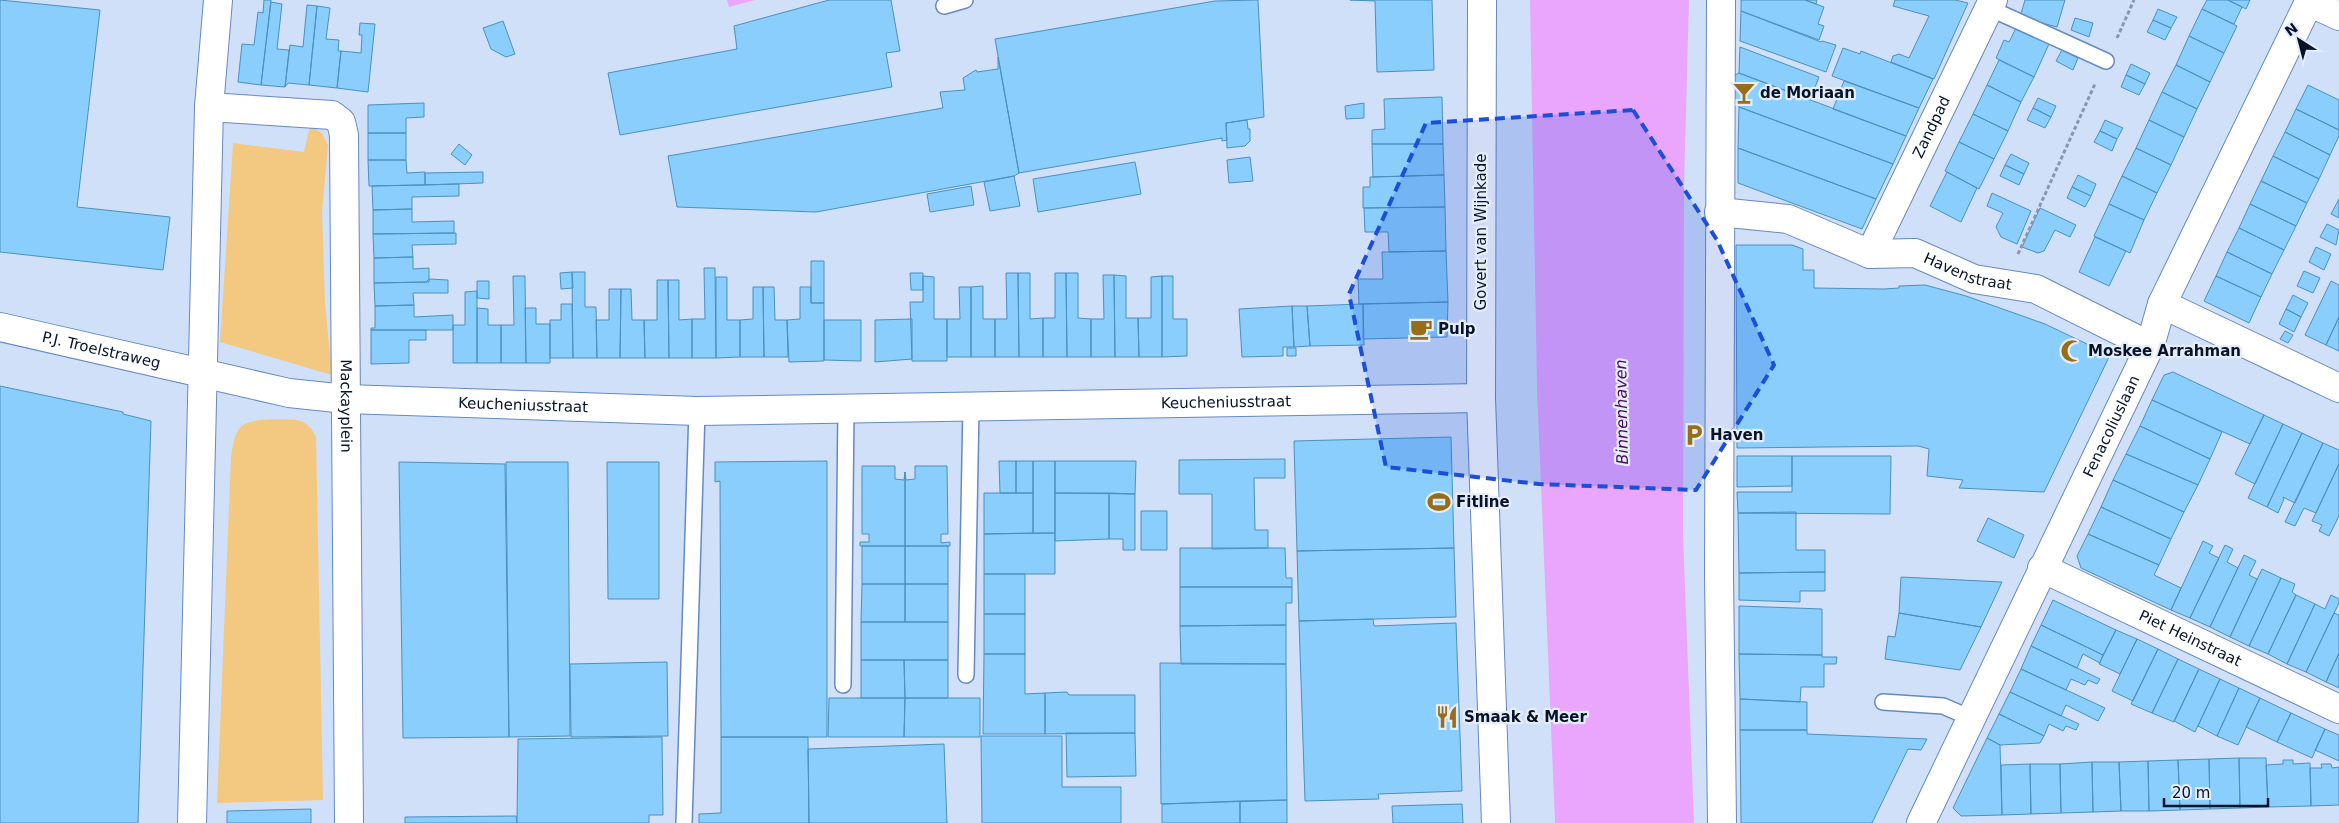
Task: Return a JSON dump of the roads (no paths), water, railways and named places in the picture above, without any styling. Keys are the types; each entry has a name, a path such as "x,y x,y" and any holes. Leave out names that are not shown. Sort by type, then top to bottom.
{"street":[{"path":"192,823 209,106 218,0"},
{"name":"Govert van Wijnkade","path":"1482,0 1480,398 1496,823"},
{"path":"1722,0 1719,212 1719,573 1722,823"},
{"path":"2310,1 2339,16"},
{"name":"Fenacoliuslaan","path":"1921,823 2150,346 2162,304 2310,1"},
{"name":"Zandpad","path":"1860,250 1991,4"},
{"name":"Mackayplein","path":"209,106 332,115 341,122 344,135 349,823"},
{"name":"Havenstraat","path":"1719,212 1788,219 1860,250 1915,253 1974,278 2036,289 2150,346"},
{"path":"2162,304 2339,388"},
{"name":"P.J. Troelstraweg","path":"0,326 202,372"},
{"name":"Keucheniusstraat","path":"202,372 289,393 346,398 697,411 1480,398"},
{"name":"Piet Heinstraat","path":"2042,568 2339,709"}],"lane":[{"path":"944,6 964,0"},
{"path":"1991,4 2106,61"},
{"path":"966,675 971,406"},
{"path":"843,685 846,408"},
{"path":"684,823 697,411"},
{"path":"1882,702 1943,706 1971,718"}],"water":[{"path":"727,0 755,0 729,7"},
{"name":"Binnenhaven","path":"1530,0 1689,0 1684,186 1683,535 1694,823 1555,823 1537,389"}],"place":[{"name":"de Moriaan","path":"1744,93"},
{"name":"Pulp","path":"1421,329"},
{"name":"Moskee Arrahman","path":"2072,351"},
{"name":"Haven","path":"1694,435"},
{"name":"Fitline","path":"1439,502"},
{"name":"Smaak & Meer","path":"1447,717"}]}
